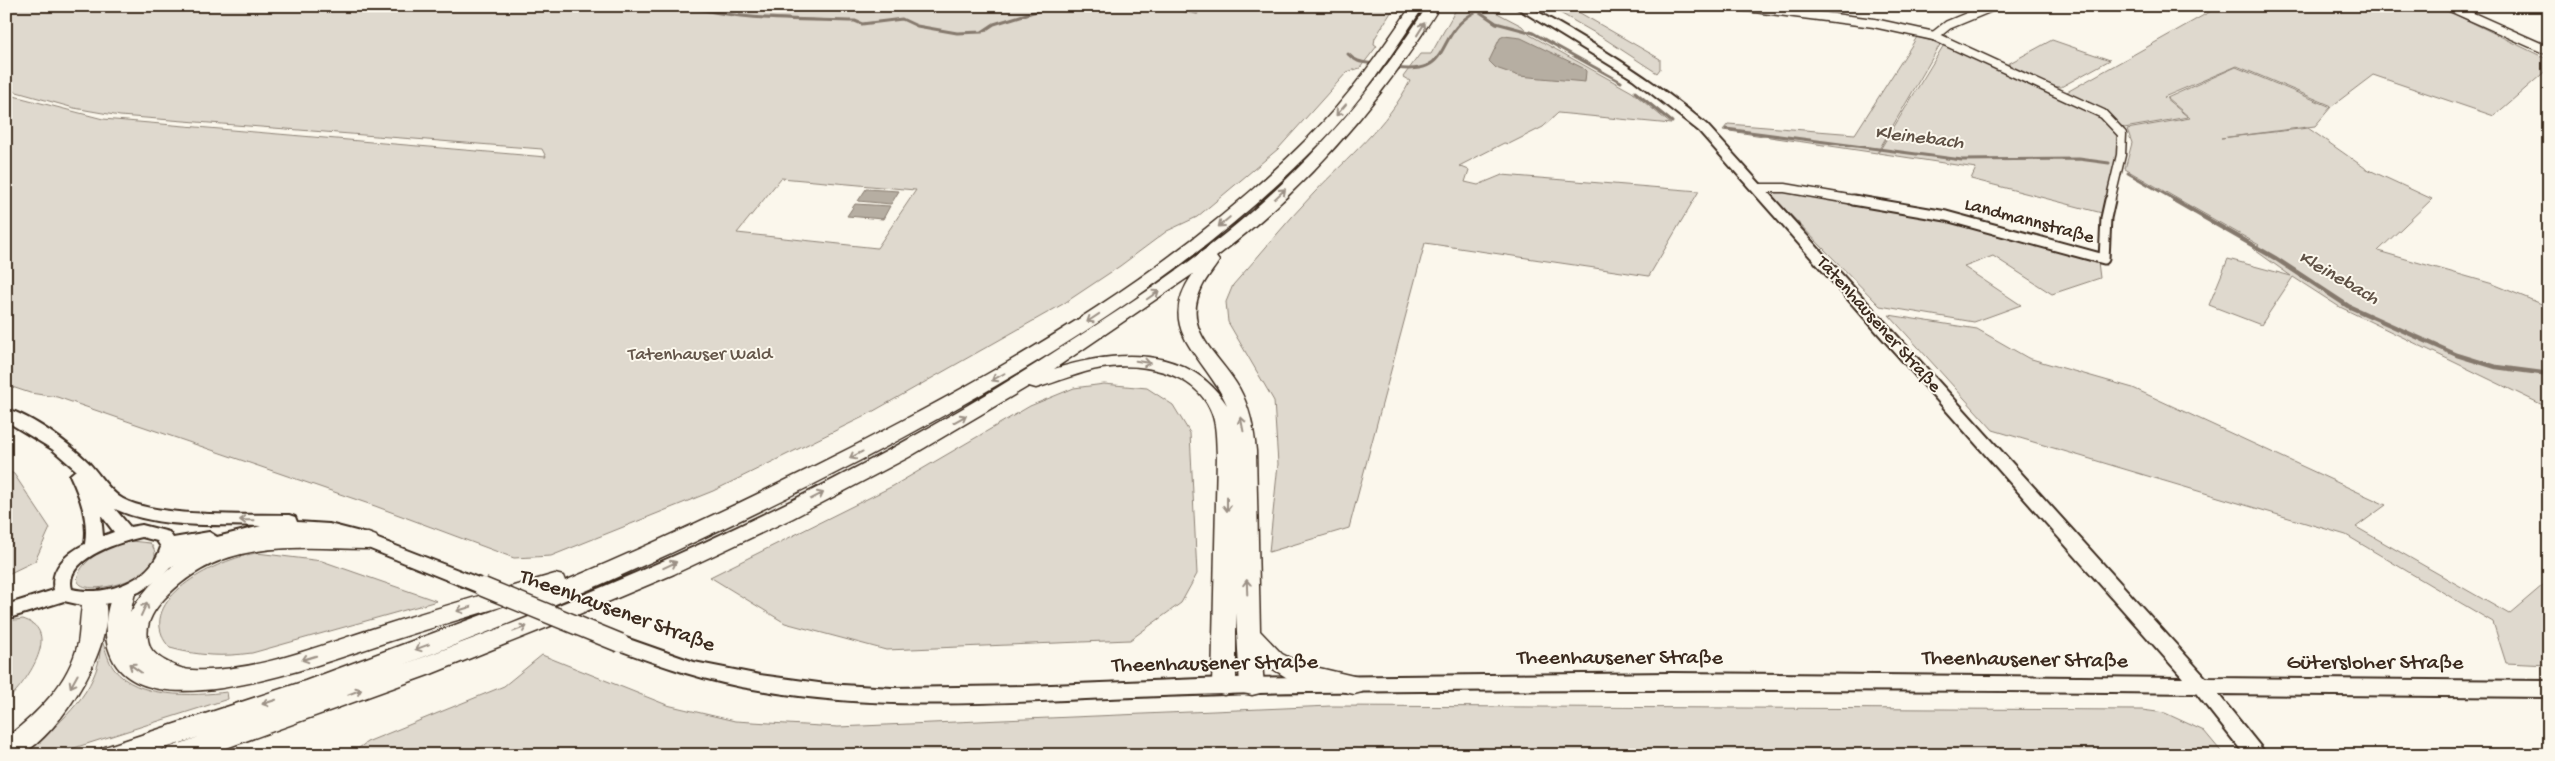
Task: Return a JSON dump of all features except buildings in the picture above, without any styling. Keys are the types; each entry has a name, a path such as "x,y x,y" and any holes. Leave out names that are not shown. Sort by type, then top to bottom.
{"highway":[{"path":"177,755 318,706 450,656 537,622 660,570 802,503 900,452 1011,390 1078,347 1231,238 1312,164 1380,74 1391,48 1418,6"},
{"path":"111,755 286,697 454,635 677,542 842,462 944,407 1040,352 1091,320 1210,234 1264,188 1380,74 1407,51 1434,6"},
{"path":"1231,238 1193,284 1186,302 1187,322 1193,338 1229,389 1239,409 1245,440 1249,635 1252,686"},
{"path":"1011,390 1082,367 1107,362 1134,361 1178,371 1195,379 1208,390 1220,408 1226,433 1224,686"},
{"path":"188,680 161,669 142,653 135,630 147,602 170,581 230,548 266,540 298,538 368,541"},
{"path":"124,593 118,612 115,632 118,648 126,662 138,672 155,679 217,680 275,668 677,542"},
{"path":"6,752 48,718 65,697 77,676 85,655 94,618 94,600"},
{"path":"1249,635 1274,660 1297,672 1354,685"}],"main road":[{"name":"Tatenhausener Straße","path":"1519,6 1600,51 1648,82 1702,128 2201,686 2257,755"},
{"path":"6,414 33,429 60,449 85,470 115,502 135,511 169,517 283,520 329,530"},
{"path":"60,449 78,474 91,503 96,534 92,546"},
{"path":"85,470 116,526 126,533"},
{"name":"Theenhausener Straße","path":"62,587 75,600 94,600 124,593 156,573 166,562 193,550 276,530 329,530 368,541 620,643 691,668 748,681 852,693 958,696 1224,686 1578,682 1866,682 2201,686"},
{"path":"62,587 66,569 77,557 92,546 126,533 156,532 166,536 171,544 171,552 166,562"},
{"name":"Theenhausener Straße","path":"171,544 231,534 258,533"},
{"path":"6,606 62,587"},
{"path":"6,612 62,587"},
{"name":"Gütersloher Straße","path":"2201,686 2549,689"}],"street":[{"name":"Landmannstraße","path":"1738,6 1874,24 1934,36 2102,114 2122,134 2121,155 2106,218 2104,259 1946,216 1785,188 1757,188"},
{"path":"1934,36 1948,25 1994,6"},
{"path":"2448,6 2549,50"}],"green space":[{"name":"Tatenhauser Wald","path":"6,6 1395,6 1375,38 1374,44 1377,46 1360,68 1347,72 1278,149 1197,217 1167,231 1120,266 1063,304 863,417 713,491 551,556 514,558 375,506 57,397 30,393 6,385 6,94 103,119 546,157 542,149 120,116 74,108 6,89 6,47 12,44 6,43","holes":["781,178 916,190 877,248 737,233"]},
{"path":"1458,6 1484,6 1522,26 1530,35 1632,92 1671,124 1558,113 1543,127 1509,144 1504,143 1459,166 1469,170 1465,182 1478,185 1502,175 1699,191 1649,276 1425,243 1349,528 1269,552 1278,464 1274,401 1228,322 1226,302 1233,285 1283,227 1379,127 1410,81 1403,77 1420,54 1431,54"},
{"path":"1548,6 1568,6 1660,59 1660,69 1657,73 1602,37"},
{"path":"2220,6 2438,6 2549,60 2549,68 2494,116 2373,75 2332,106 2237,66 2164,97 2188,117 2124,128 2109,117 2069,96 2067,92"},
{"path":"1917,37 1941,43 1877,153 1723,130 1728,124 1855,134"},
{"path":"2052,40 2110,60 2061,87 2048,86 2006,65"},
{"path":"1945,43 2097,114 2118,133 2117,161 2102,213 1971,179 1976,168 1878,153"},
{"path":"2236,67 2331,107 2315,126 2221,138 2308,128 2365,168 2432,199 2378,251 2493,284 2549,307 2549,408 2338,306 2293,277 2261,325 2209,305 2228,259 2291,276 2252,248 2259,245 2125,169 2132,143 2127,129 2190,118 2167,98"},
{"path":"1778,190 1947,219 2098,262 2100,278 2052,294 1993,256 1964,267 2021,305 1974,322 1880,306 1770,194"},
{"path":"1889,315 1977,329 2028,358 2133,388 2386,505 2356,527 2509,614 2549,580 2549,665 2506,663 2493,622 2346,535 1993,430"},
{"path":"1104,384 1147,388 1173,405 1190,433 1197,574 1181,603 1130,640 886,650 785,623 710,577 893,486 1030,406 1074,388"},
{"path":"6,470 14,474 50,528 35,561 6,575"},
{"path":"131,541 150,543 155,556 148,568 133,578 115,585 97,588 83,586 78,579 84,565 89,560 106,549"},
{"path":"257,553 322,561 437,601 252,653 211,655 170,648 163,637 160,619 165,605 176,591 209,569 227,561"},
{"path":"23,619 32,623 39,632 41,642 39,653 27,676 6,701 6,621"},
{"path":"102,641 114,669 124,679 137,686 151,691 167,693 199,694 227,692 228,699 52,755 21,755 67,715 86,691 98,664"},
{"path":"542,655 667,705 735,721 838,727 1331,706 2142,710 2165,713 2204,731 2224,755 350,755 367,742 504,686"}],"shaded area":[{"path":"1504,36 1521,38 1583,68 1586,71 1585,82 1519,76 1496,68 1489,61 1500,38"},
{"path":"866,189 899,191 891,204 858,201"},
{"path":"855,204 890,206 883,219 847,216"}],"waterway":[{"path":"687,6 749,17 855,21 862,24 902,19 917,26 957,33 982,32 994,24 1053,6"},
{"path":"1157,6 1197,13"},
{"name":"Kleinebach","path":"1471,6 1496,23 1533,33 1621,82"},
{"path":"1348,54 1355,60 1362,62 1404,69 1422,68 1433,62 1440,54 1452,33 1462,21 1477,11"},
{"name":"Kleinebach","path":"1635,92 1672,122"},
{"name":"Kleinebach","path":"1726,129 1962,160 2079,159 2109,163"},
{"name":"Kleinebach","path":"2128,173 2177,201"},
{"name":"Kleinebach","path":"2174,200 2275,258 2348,306 2457,355 2496,367 2549,374"}]}
